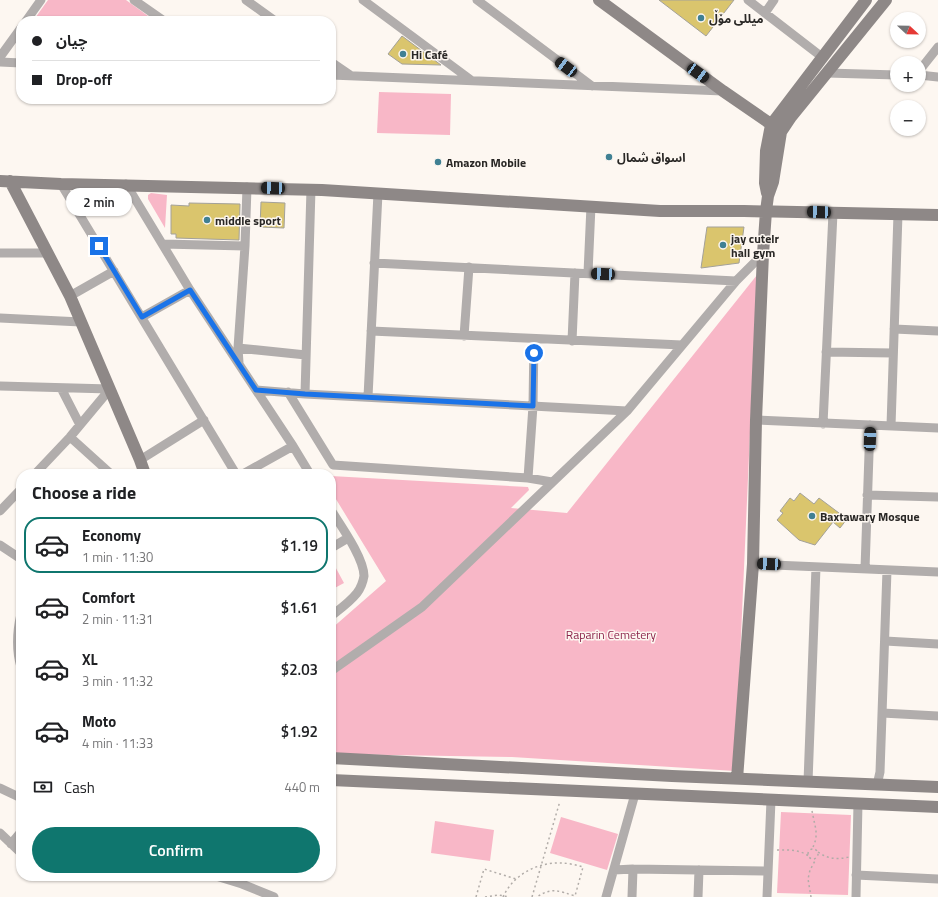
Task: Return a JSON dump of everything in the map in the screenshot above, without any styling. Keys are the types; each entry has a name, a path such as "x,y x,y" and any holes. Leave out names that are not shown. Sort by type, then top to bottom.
{"street":[{"path":"30,16 41,0"},
{"path":"134,0 157,16"},
{"path":"246,0 268,16"},
{"path":"477,0 592,86"},
{"path":"599,0 776,128"},
{"path":"748,0 822,57"},
{"path":"765,13 774,0"},
{"path":"776,128 791,116 886,0"},
{"path":"365,1 471,80"},
{"path":"737,779 753,564 756,420 763,254 768,196 773,182 776,128 822,57 861,2"},
{"path":"0,57 16,35"},
{"path":"926,63 938,47"},
{"path":"0,62 16,63"},
{"path":"336,66 350,76"},
{"path":"827,73 890,75"},
{"path":"336,75 723,91"},
{"path":"926,76 938,77"},
{"path":"5,181 61,184 126,184 311,189 660,211 766,211 938,215"},
{"path":"5,181 70,296 143,469"},
{"path":"61,184 233,469"},
{"path":"126,184 190,290 307,469"},
{"path":"239,364 238,348 245,246 247,187"},
{"path":"305,394 311,189"},
{"path":"368,397 378,193"},
{"path":"588,273 591,206"},
{"path":"823,424 833,213"},
{"path":"891,426 898,214"},
{"path":"162,244 245,246"},
{"path":"0,253 47,253"},
{"path":"336,667 422,607 627,411 736,281 763,254"},
{"path":"374,263 736,281"},
{"path":"464,336 469,267"},
{"path":"70,296 114,271"},
{"path":"572,341 575,273"},
{"path":"142,317 190,290"},
{"path":"0,318 81,322"},
{"path":"894,329 938,330"},
{"path":"371,331 682,346"},
{"path":"528,478 533,406 534,339"},
{"path":"238,348 306,355"},
{"path":"826,352 893,353"},
{"path":"0,386 110,389"},
{"path":"61,388 80,424"},
{"path":"40,469 110,389"},
{"path":"256,390 305,394 627,411"},
{"path":"288,392 333,466 528,478 552,482"},
{"path":"140,460 204,420"},
{"path":"756,420 938,428"},
{"path":"865,569 870,425"},
{"path":"70,436 106,469"},
{"path":"252,469 293,446"},
{"path":"0,511 16,493"},
{"path":"867,496 938,497"},
{"path":"336,518 360,558 364,577 356,594 336,612"},
{"path":"336,545 348,538"},
{"path":"0,544 16,555"},
{"path":"753,564 938,572"},
{"path":"808,782 816,567"},
{"path":"877,785 880,772 887,570"},
{"path":"885,641 938,644"},
{"path":"882,713 938,716"},
{"path":"336,758 672,776 938,787"},
{"path":"672,776 672,795"},
{"path":"336,780 938,807"},
{"path":"0,788 16,796"},
{"path":"606,897 635,794"},
{"path":"767,897 771,800"},
{"path":"856,897 858,803"},
{"path":"0,833 16,848"},
{"path":"11,844 16,838"},
{"path":"632,897 633,869"},
{"path":"614,870 768,871"},
{"path":"698,870 698,897"},
{"path":"856,875 938,879"},
{"path":"232,881 274,897"}],"path":[{"path":"532,897 563,790"},
{"path":"810,857 809,852 812,850 816,839 816,830 812,814 812,801"},
{"path":"769,850 794,850 816,859"},
{"path":"812,850 816,850 824,856 833,859 856,857"},
{"path":"811,897 808,879 810,870 818,856 818,852"},
{"path":"504,896 516,879 530,869 562,863 583,867 575,896 554,890 543,893 537,897"},
{"path":"476,897 484,870 516,879"},
{"path":"485,897 496,895 509,897"}],"green space":[{"path":"48,0 126,0 148,16 37,16"},
{"path":"379,92 451,94 450,135 377,133"},
{"path":"151,193 167,195 165,228 148,199 148,195"},
{"name":"Raparin Cemetery","path":"757,275 735,771 512,757 336,754 336,625 386,581 336,499 336,476 528,487 529,490 511,508 567,513"},
{"path":"336,568 344,583 336,587"},
{"path":"781,812 851,815 848,895 777,893"},
{"path":"561,817 618,834 607,870 550,853"},
{"path":"435,821 494,830 490,861 431,853"}],"building":[{"name":"میللی مۆڵ","path":"659,0 734,0 706,36"},
{"path":"402,36 441,65 402,64 388,54"},
{"path":"261,202 285,203 284,228 260,227"},
{"name":"middle sport","path":"189,203 240,204 239,240 176,238 176,234 171,234 171,205 189,206"},
{"name":"jay cutelr hall gym","path":"707,227 744,227 739,263 701,268"},
{"name":"Baxtawary Mosque","path":"800,493 814,504 819,498 847,519 840,528 833,522 815,545 799,540 777,520 783,513 780,511 790,498 794,501"}],"place":[{"name":"میللی مۆڵ","path":"701,18"},
{"name":"Hi Café","path":"403,54"},
{"name":"اسواق شمال","path":"609,157"},
{"name":"Amazon Mobile","path":"438,162"},
{"name":"middle sport","path":"207,220"},
{"name":"jay cutelr hall gym","path":"723,245"},
{"name":"Baxtawary Mosque","path":"812,516"}],"route":[{"path":"99,246 142,317 190,290 256,390 533,406 534,353"}]}
